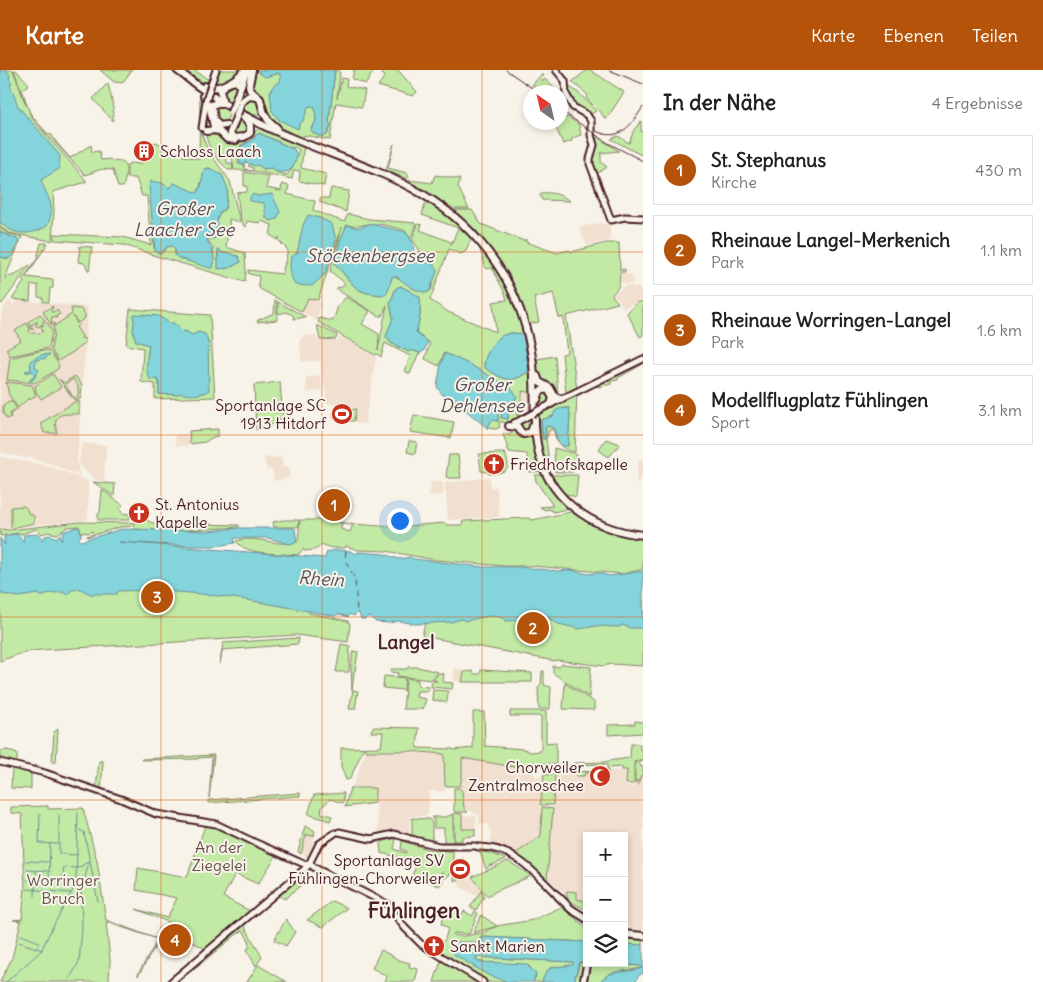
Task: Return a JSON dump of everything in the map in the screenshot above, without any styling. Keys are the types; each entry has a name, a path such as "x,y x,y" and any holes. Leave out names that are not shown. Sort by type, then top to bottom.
{"highway":[{"path":"178,70 221,101 237,114 250,125 251,131 248,135 237,138 232,137 230,132 237,114 248,72"},
{"path":"178,70 206,90 265,124 303,142 380,172 416,189 449,212 469,230 484,246 509,285 524,323 533,364 533,429 528,434 521,432 516,424"},
{"path":"199,86 211,89 216,88 248,72"},
{"path":"239,103 240,87 248,72"},
{"path":"248,72 250,90 260,99 268,120 277,128"},
{"path":"221,101 220,91 223,86 234,81 238,82 240,87"},
{"path":"199,86 207,101 214,127 207,128"},
{"path":"239,103 250,96 255,96 258,99 260,113 258,116 253,116"},
{"path":"226,124 219,126 214,120 212,106 214,103 221,101 303,142"},
{"path":"207,128 221,128 237,114"},
{"path":"237,114 265,128 407,182 439,202 467,226 498,262 513,290 529,331 538,380 550,388 555,400"},
{"path":"207,128 227,129 234,123"},
{"path":"207,128 219,131 232,141 246,137 256,129 265,128"},
{"path":"535,367 538,407"},
{"path":"547,473 538,439 539,392 543,389 549,390 555,400"},
{"path":"533,417 537,446 547,473 565,498 586,516 613,528 643,534"},
{"path":"516,424 520,434 532,439 537,446"},
{"path":"561,898 585,922"},
{"path":"561,898 583,912"},
{"path":"561,898 583,916"},
{"path":"571,909 583,916"},
{"path":"628,934 643,936"}],"main road":[{"path":"207,128 206,101 216,70"},
{"path":"556,70 565,81 566,92 574,108 587,116 591,121 594,147 590,164 611,220 630,217 643,218"},
{"path":"516,424 533,417 538,407 643,359"},
{"path":"0,762 45,773 122,799 156,814 216,824 309,866 388,904 404,927 421,944 483,982"},
{"path":"171,982 309,866 319,844 337,833 373,839 392,834 439,846 477,846 503,852 519,860 539,876 561,898"},
{"path":"584,982 587,967"}],"shaded area":[{"path":"610,222 610,240 587,246 579,227 602,223 602,225"},
{"path":"621,272 630,274 633,279 631,284 621,283"},
{"path":"627,285 639,288 643,294 643,299 624,308 614,294"},
{"path":"308,298 321,302 316,321 302,312"},
{"path":"9,300 13,305 18,300 88,307 77,461 80,476 51,464 34,460 34,458 30,457 29,459 0,452 0,324 3,310"},
{"path":"316,335 318,341 338,340 340,336 376,357 365,424 355,423 357,409 326,403 321,361 301,361 300,339 304,336"},
{"path":"320,376 323,391 307,392 306,377"},
{"path":"525,390 532,393 532,410 517,416 516,411 523,395 522,391"},
{"path":"189,434 189,445 176,446 175,435"},
{"path":"82,443 106,445 104,481 95,480 79,465"},
{"path":"0,457 49,466 88,481 88,520 8,528 0,527"},
{"path":"281,457 284,468 289,467 290,477 274,481 272,469 267,470 264,458"},
{"path":"640,460 643,460 643,476 640,475 639,484 636,483"},
{"path":"490,477 490,487 497,487 499,517 448,520 445,483"},
{"path":"431,482 443,483 443,495 429,496"},
{"path":"454,669 462,669 461,671 464,672 462,682 454,681"},
{"path":"366,751 445,754 445,791 429,791 428,813 424,816 410,816 409,833 392,832 379,835 375,789 352,788"},
{"path":"462,758 532,770 536,777 543,778 539,807 542,808 541,837 515,854 491,844 491,831 488,824 478,824 480,816 464,808 463,794 459,788 462,775"},
{"path":"643,767 643,931 628,928 628,832 583,832 583,908 569,901 566,894 547,879 555,773 627,770 625,786 634,787 636,780 639,780"},
{"path":"475,815 475,829 462,829 462,816"},
{"path":"306,835 314,836 313,841 316,843 310,859 301,854"},
{"path":"470,877 481,891 477,897 461,887 458,881"}],"green space":[{"path":"0,70 13,70 26,105 14,70 29,84 22,90 30,113 34,118 29,112 36,124 86,180 86,182 53,192 52,241 9,233 0,227"},
{"path":"100,70 132,70 122,83 114,82"},
{"path":"183,70 194,70 209,80 214,70 209,86"},
{"path":"219,70 244,70 241,74 212,88"},
{"path":"255,70 270,76 279,73 282,80 270,93 298,129 309,106 315,107 316,121 311,128 320,136 327,135 331,125 329,122 335,70 339,70 340,76 337,98 342,78 347,79 346,86 365,90 362,107 336,103 330,140 304,135 303,139 274,124 250,84"},
{"path":"354,70 374,70 366,84 352,79"},
{"path":"379,70 398,70 417,92 413,96 378,86 385,76 382,74 383,71"},
{"path":"587,70 590,70 624,92 606,120 600,111 586,98 588,95 572,82"},
{"path":"243,74 234,104 221,96 224,85 220,96 210,90"},
{"path":"542,74 544,76 541,79 543,81 545,79 551,85 532,85"},
{"path":"108,83 113,106 113,121 93,99"},
{"path":"568,86 580,94 596,111 589,115 576,106 569,96"},
{"path":"200,92 205,98 200,131 209,152 230,181 240,222 229,219 230,231 228,232 226,247 245,253 245,282 124,245 54,240 54,234 123,237 151,245 147,196 142,196 136,178 127,178 127,166 130,163 141,164 138,148 156,142 184,156 199,159","holes":["209,168 222,175 228,192 225,209 219,214 216,222 215,230 217,237 207,240 213,247 214,264 178,258 172,246 167,247 164,251 154,248 153,237 161,183 169,188 173,183 196,194 198,193 205,169","219,249 222,253 238,256 241,262 225,269 218,260"]},
{"path":"246,98 257,98 260,111 258,115 253,115 240,108"},
{"path":"218,103 231,111 225,124 219,125 213,105"},
{"path":"239,116 247,121 249,133 235,138 231,132"},
{"path":"568,117 579,125 581,135 563,144 557,130 568,130"},
{"path":"641,121 643,156 611,139 618,136 629,143 634,130"},
{"path":"37,122 48,134 51,134 70,158 91,145 92,152 99,151 101,160 110,159 123,162 126,171 123,187 118,187 113,170 102,169 85,175"},
{"path":"259,128 304,145 301,168 326,174 324,186 299,181 300,171 294,170 292,179 234,170 232,155 226,155 227,163 232,163 233,170 228,170 214,154 206,136 210,133 216,133 225,139 250,137","holes":["259,133 299,150 292,169 287,175 278,173 271,168 264,169 258,165 251,164 248,166 253,168 250,171 244,168 245,165 238,164 241,145"]},
{"path":"597,137 619,151 601,153 601,162 607,167 598,173 593,170 593,157"},
{"path":"394,144 388,168 407,173 409,175 407,179 386,170"},
{"path":"244,172 269,176 266,188 281,191 282,184 289,186 287,194 315,201 313,210 344,222 348,214 369,219 415,223 416,226 410,239 404,230 388,226 375,224 347,225 340,240 335,264 355,287 374,294 385,295 392,277 395,276 418,290 427,292 431,290 437,269 432,263 419,257 420,251 412,239 418,224 422,225 420,230 451,242 451,245 458,228 422,215 425,204 433,204 434,202 457,221 466,231 461,228 475,241 470,241 466,251 461,254 449,249 430,300 448,312 496,332 493,302 507,300 492,268 486,269 475,240 493,262 506,286 517,310 525,336 530,364 532,393 522,391 517,416 538,408 541,382 538,376 537,359 555,356 558,394 566,393 562,354 567,353 563,317 559,318 553,293 534,298 539,322 528,324 517,291 508,273 490,248 455,210 472,210 481,224 524,241 526,239 526,242 557,253 570,250 571,252 606,243 619,243 620,270 625,269 625,272 620,272 619,286 612,295 618,303 566,316 577,389 575,452 560,446 557,440 554,431 550,429 546,439 550,471 528,472 527,454 509,452 503,434 508,435 512,433 513,429 503,422 499,422 500,427 496,429 487,428 492,420 498,421 498,407 502,410 501,418 508,419 509,411 517,396 512,389 449,355 444,353 439,366 425,359 430,343 416,333 420,316 420,298 401,286 396,288 390,303 393,318 386,337 391,343 409,352 411,350 420,353 410,374 405,371 410,356 385,343 381,357 377,354 375,355 318,322 319,318 333,321 338,306 346,297 370,311 362,324 379,334 378,350 387,305 382,316 379,316 336,289 338,287 341,288 345,283 330,271 342,227 318,300 308,298 302,312 260,289 258,285 259,276 249,274 248,270 282,274 288,250 279,241 279,237 278,240 270,235 272,225 261,221 260,223 247,221 246,227 244,226 240,217 237,193 247,192 247,186 244,186","holes":["511,333 523,334 529,371 513,379 500,377 487,369 484,364 489,351 500,337","569,408 570,415 568,446 564,445 563,447 557,440 554,429 549,426 545,428 545,439 543,439 541,420 553,416 560,409"]},
{"path":"435,175 460,179 458,187 469,209 454,209 408,182 409,180 432,183"},
{"path":"331,188 349,191 346,212 320,202 320,198 329,198"},
{"path":"541,193 556,194 570,201 542,200"},
{"path":"0,228 9,234 22,237 5,278 15,275 30,265 2,304 0,303 0,257 9,259 19,240 0,232"},
{"path":"41,243 48,243 26,277 53,280 53,288 50,288 49,302 43,302 43,298 38,297 38,285 31,285 30,301 12,299 24,282 22,280 37,259"},
{"path":"80,246 92,247 89,271 84,263 78,262"},
{"path":"275,300 277,301 277,320 257,322 274,313"},
{"path":"643,301 643,335 640,337 627,313 636,303"},
{"path":"278,302 306,317 294,319 293,315 286,312 278,314"},
{"path":"53,306 51,312 57,310 60,314 56,316 57,318 52,317 51,322 55,324 52,326 43,312"},
{"path":"71,308 81,309 85,315 85,318 78,323 73,316 78,325 76,327 82,336 81,338 85,339 85,343 58,361 51,349 54,334 53,327 72,314"},
{"path":"130,309 210,315 215,397 155,399 155,384 141,382 143,348 126,345","holes":["142,314 160,318 183,332 185,331 192,335 199,332 205,337 208,342 207,372 209,382 205,393 159,394 159,382 157,379 154,379 147,358 149,345 136,341 133,326"]},
{"path":"40,314 46,321 43,321 43,324 38,327 35,325 38,322 31,325 34,329 32,330 28,322"},
{"path":"26,323 30,328 29,331 32,334 35,332 37,335 43,331 41,326 48,323 52,332 49,348 10,356 6,349 21,340 15,331"},
{"path":"317,325 337,335 336,339 320,340"},
{"path":"43,350 50,351 59,365 58,369 35,383 7,380 10,358"},
{"path":"643,361 643,364 618,378 618,380 611,381 611,384 597,386 598,383"},
{"path":"53,374 61,387 41,399 36,392 35,386"},
{"path":"75,376 82,385 81,398 74,400 59,379 64,383","holes":["73,379 78,386 78,396 74,398 65,385"]},
{"path":"6,382 32,385 36,395 30,400 29,398 18,408 9,395"},
{"path":"280,382 283,418 269,426 256,430 254,385"},
{"path":"11,400 17,409 7,419 3,413 3,405"},
{"path":"76,401 79,401 79,414 59,416 56,422 57,433 44,433 41,423"},
{"name":"Sportanlage SC 1913 Hitdorf","path":"335,408 356,409 354,421 350,421 351,415 349,421 333,418"},
{"path":"414,415 454,422 451,438 410,432"},
{"path":"218,429 218,436 205,442 190,444 189,431"},
{"path":"606,439 620,444 609,457 599,449"},
{"path":"409,441 417,442 415,454 407,452"},
{"path":"554,448 576,454 573,472 555,472"},
{"path":"504,453 508,464 506,470 500,473 489,474 488,472 481,471 479,454"},
{"path":"449,455 458,455 461,478 446,477"},
{"path":"535,475 545,475 570,508 554,512 540,507 553,506 536,481"},
{"path":"551,475 578,475 576,497 566,494 565,496"},
{"path":"93,482 115,484 114,496"},
{"path":"102,490 123,505 120,508 122,513 130,514 129,520 98,520"},
{"path":"24,506 28,513 34,516 34,523 11,528 11,507"},
{"path":"571,512 601,529 619,535 643,538 643,569 623,574 533,566 504,566 436,560 386,551 358,550 346,546 345,548 333,548 322,544 314,550 304,551 303,549 298,555 274,554 248,549 236,541 252,539 291,543 298,541 300,520 324,520 352,524 341,524 341,529 350,532 353,524 395,527 445,523 447,525 462,525 463,521 528,518 532,520"},
{"path":"147,520 152,523 239,525 239,527 171,531 133,529 135,523 131,526 120,527 87,537 94,534 92,531 89,533 81,532 79,526 68,527 57,534 48,532 42,534 36,529 22,534 0,536 1,529 9,530 80,522 128,523"},
{"path":"299,520 298,527 274,527 273,522"},
{"path":"0,569 320,580 309,613 348,621 350,624 348,642 297,635 40,650 22,653 0,661"},
{"path":"643,600 643,666 611,664 604,666 555,661 422,636 428,610"},
{"path":"299,638 298,644 222,650 223,643"},
{"path":"341,644 350,646 349,672 336,672"},
{"path":"353,651 358,652 355,671 353,672 352,690 351,665"},
{"path":"562,664 591,667 589,697 553,673 553,666 559,667"},
{"path":"408,667 418,667 438,672 431,680 397,676 398,673 391,672 391,669 407,669"},
{"path":"481,670 532,673 532,682 462,682 464,672 473,671 474,674 480,674"},
{"path":"542,671 544,671 544,685 551,687 550,709 539,709 538,687 541,684"},
{"path":"439,673 444,674 443,682 453,683 452,689 431,687 432,681 437,681 433,680"},
{"path":"384,676 405,678 404,690 383,688"},
{"path":"406,678 418,680 418,686 429,687 428,691 417,691 416,697 426,699 423,709 403,709"},
{"path":"565,683 594,702 594,710 563,709"},
{"path":"353,690 358,691 355,709 349,709"},
{"path":"433,690 448,691 447,702 432,700"},
{"path":"510,711 546,711 546,743 556,742 556,765 534,762 532,770 462,758 460,786 445,786 444,754 408,751 366,751 364,747 381,747 383,732 371,732 373,727 419,728 417,748 453,750 473,748 473,712 484,712 485,746 524,749 530,752 541,751 541,716 510,716"},
{"path":"635,721 643,722 643,733 608,735 608,725 635,724"},
{"path":"58,729 56,762 52,762 54,732"},
{"path":"631,744 640,744 640,750 643,750 643,759 634,762 634,784 626,784 627,770 622,770 622,767 608,768 608,772 585,773 584,776 576,776 576,773 571,772 574,763 606,762 630,758","holes":["607,764 607,770 576,772 577,765"]},
{"path":"364,747 350,779 346,780 341,766 341,748"},
{"path":"8,750 17,754 17,764 0,760 0,751"},
{"path":"214,755 209,798 212,757 141,760 142,759"},
{"path":"643,760 639,762 641,767 643,767 643,776 641,775 638,785 639,781 636,780 636,783 635,781 635,764 636,761"},
{"path":"99,761 103,761 101,791 37,769 35,765 96,789"},
{"path":"12,765 42,772 42,776 36,772 31,774 31,789 11,788"},
{"path":"555,774 553,805 540,805 543,775"},
{"path":"350,788 375,788 375,803 345,807"},
{"path":"454,788 459,788 462,791 464,808 468,812 454,812"},
{"path":"300,793 300,796 208,803 208,800"},
{"path":"344,793 343,803 330,799 322,807 321,813 332,816 330,821 308,814 314,795"},
{"name":"Worringer Bruch","path":"48,806 48,809 83,808 97,861 106,920 157,939 106,922 110,960 109,982 0,982 12,958 21,921 13,920 22,919 25,888 22,814 11,813 11,807"},
{"path":"542,807 553,809 547,879 515,854 541,836"},
{"path":"454,813 462,814 462,829 475,829 475,836 462,837 462,841 454,841"},
{"path":"453,814 453,844 426,842 412,834 412,818 429,819 432,822 432,841 444,843 444,828 434,828 434,819 432,817 446,817"},
{"name":"An der Ziegelei","path":"206,823 216,825 278,853 258,884 235,874 223,897 252,912 208,950 190,941 183,952 159,940 138,976 168,922 136,909 167,918 177,898 136,890 138,868 187,877"},
{"path":"305,826 315,831 314,836 306,835 301,854 298,852"},
{"path":"396,839 394,849 406,853 406,851 401,849 402,841 431,850 453,851 453,871 445,879 443,872 440,873 443,882 439,886 412,875 418,862 381,853 380,843"},
{"path":"480,852 490,853 506,859 491,866 491,864 486,869"},
{"name":"Sportanlage SV Fühlingen-Chorweiler","path":"463,858 469,876 454,881 454,862"},
{"path":"508,861 531,876 487,896 472,877"},
{"path":"292,881 301,885 285,899 276,894"},
{"path":"481,891 484,897 476,910 470,907"},
{"path":"567,891 577,892 577,899 583,900 583,908 569,901 566,894"},
{"path":"332,901 347,908 323,927 307,920"},
{"path":"447,907 462,914 464,911 472,916 475,911 478,913 469,934 454,933 453,935 463,936 482,933 497,926 533,920 561,907 583,925 583,942 482,937 480,939 479,951 475,951 476,946 474,942 454,954 488,975 508,982 434,982 441,961 443,962 442,957 435,953 445,939 448,928 441,924"},
{"path":"481,915 497,926 473,933"},
{"path":"286,919 295,932 286,946 274,940"},
{"path":"243,923 262,957 256,966 247,951 250,947 249,941 243,930 178,982 175,982 242,927 240,925"},
{"path":"628,936 643,938 643,945 628,944"},
{"path":"381,950 399,960 410,963 409,967 418,969 415,982 385,982 387,976 372,968"},
{"path":"476,957 573,962 574,965 550,968 542,982 533,982 536,976 529,966 479,962 475,959"},
{"path":"580,962 583,962 583,967 642,966 642,968 609,974 599,982 587,982 590,969 586,968 582,982 574,982"},
{"path":"258,965 287,982 283,980 284,982 247,982"}],"water":[{"path":"0,70 6,70 10,75 9,79 12,82 10,85 18,106 60,156 59,169 41,180 50,202 51,212 47,226 35,232 17,232 5,227 0,222"},
{"path":"259,70 335,70 329,122 331,125 327,135 318,136 311,130 316,121 315,107 309,106 298,129 279,120 272,111 270,92 274,85 280,82 281,76 279,73 265,77 259,73"},
{"path":"259,133 295,150 297,156 293,166 287,172 276,172 272,168 264,169 258,165 254,166 246,162 240,165 239,152 241,146 251,141"},
{"name":"Großer Laacher See","path":"209,168 222,175 228,189 226,207 218,217 215,234 217,236 207,240 214,256 213,268 178,258 172,246 167,247 161,254 155,251 149,187 151,181 162,183 169,188 174,183 197,193 201,186 204,169"},
{"path":"253,194 258,196 272,194 280,212 277,219 270,221 266,218 264,203 250,201 250,197"},
{"path":"308,215 332,224 336,240 325,274 312,286 295,285 291,275 290,260 297,253 303,225"},
{"name":"Stöckenbergsee","path":"370,224 406,232 413,243 414,255 418,255 432,263 437,269 429,292 415,289 395,276 392,277 385,295 360,290 351,283 335,264 340,240 347,225 358,228"},
{"path":"0,232 19,240 14,253 9,259 0,257"},
{"path":"218,249 222,253 238,256 241,262 229,268 218,269"},
{"path":"401,286 420,297 420,316 416,333 428,342 424,351 420,353 411,350 409,352 391,343 386,337 393,318 390,303 396,288"},
{"path":"135,314 159,316 169,323 174,323 183,332 185,331 192,335 199,332 205,334 208,342 209,391 195,395 180,393 177,395 159,394 159,382 157,379 151,380 147,372 149,345 136,341 133,332 133,316"},
{"path":"511,333 523,334 529,371 520,377 505,379 485,368 484,365 486,356 497,339"},
{"name":"Großer Dehlensee","path":"445,353 471,365 512,389 517,396 509,411 508,419 501,418 502,410 498,407 498,421 492,420 487,428 461,406 442,394 437,387"},
{"path":"50,354 46,358 36,360 35,367 39,370 33,380 29,381 35,375 32,371 27,373 25,371 31,370 30,361 41,355"},
{"path":"569,408 568,446 564,445 563,447 557,440 554,429 549,426 545,428 545,439 543,439 541,420 553,416 558,409"},
{"name":"Rhein","path":"77,527 80,529 81,536 78,539 81,541 122,529 208,531 239,528 292,528 295,529 297,542 289,544 268,538 237,538 234,539 235,543 216,546 119,542 325,558 327,552 335,550 351,551 354,554 359,552 384,554 399,559 410,557 483,567 571,570 610,576 643,571 643,628 630,628 623,625 619,627 596,626 580,629 558,624 550,619 506,621 497,616 464,621 462,619 451,622 416,624 398,621 389,623 376,622 369,616 361,619 359,613 354,616 350,614 348,617 339,614 334,616 226,597 172,592 118,591 117,594 90,594 81,589 71,590 68,595 62,592 45,594 45,596 38,594 19,597 0,592 0,538 5,545 4,537 15,534 19,535 23,542 24,535 39,534 42,540 45,536 51,535 56,538 60,534 62,540 63,532"},
{"path":"480,938 583,942 583,962 579,962 574,982 542,982 547,971 550,969 573,965 573,962 476,957 476,960 479,962 526,964 536,974 533,982 508,982 488,975 455,955 452,951 455,942 475,942 475,951 478,952 480,950"},
{"path":"628,944 643,945 643,973 638,976 636,982 599,982 610,974 636,970 642,968 641,966 628,965"}],"waterway":[{"path":"6,982 41,951 76,884 78,813"},
{"path":"40,814 39,843 58,844"},
{"path":"59,815 59,854 78,855"},
{"path":"79,830 84,832 98,902"},
{"path":"50,844 49,880 62,881 64,867 78,868 91,860"},
{"path":"26,861 48,862"},
{"path":"68,982 79,962 82,928 81,894 89,861"},
{"path":"27,870 48,871"},
{"path":"35,896 36,871"},
{"path":"27,880 36,880"},
{"path":"27,889 71,893"},
{"path":"21,935 39,942 36,948"},
{"path":"19,942 42,950"}],"ferry route":[{"path":"346,551 345,560 355,579 357,613"}],"railway":[{"path":"506,70 528,85"},
{"path":"609,70 643,84"},
{"path":"596,131 612,135 624,130 643,107"},
{"path":"568,116 608,143 643,161"}],"place":[{"name":"Schloss Laach","path":"144,151"},
{"name":"Sportanlage SC 1913 Hitdorf","path":"342,414"},
{"name":"Friedhofskapelle","path":"494,464"},
{"name":"St. Stephanus","path":"334,505"},
{"name":"St. Antonius Kapelle","path":"139,513"},
{"name":"Rheinaue Worringen-Langel","path":"157,597"},
{"name":"Rheinaue Langel-Merkenich","path":"533,628"},
{"name":"Chorweiler Zentralmoschee","path":"600,776"},
{"name":"Sportanlage SV Fühlingen-Chorweiler","path":"460,869"},
{"name":"Modellflugplatz Fühlingen","path":"175,940"},
{"name":"Sankt Marien","path":"434,946"}],"district":[{"name":"Langel","path":"406,642"},
{"name":"Fühlingen","path":"414,911"}]}
